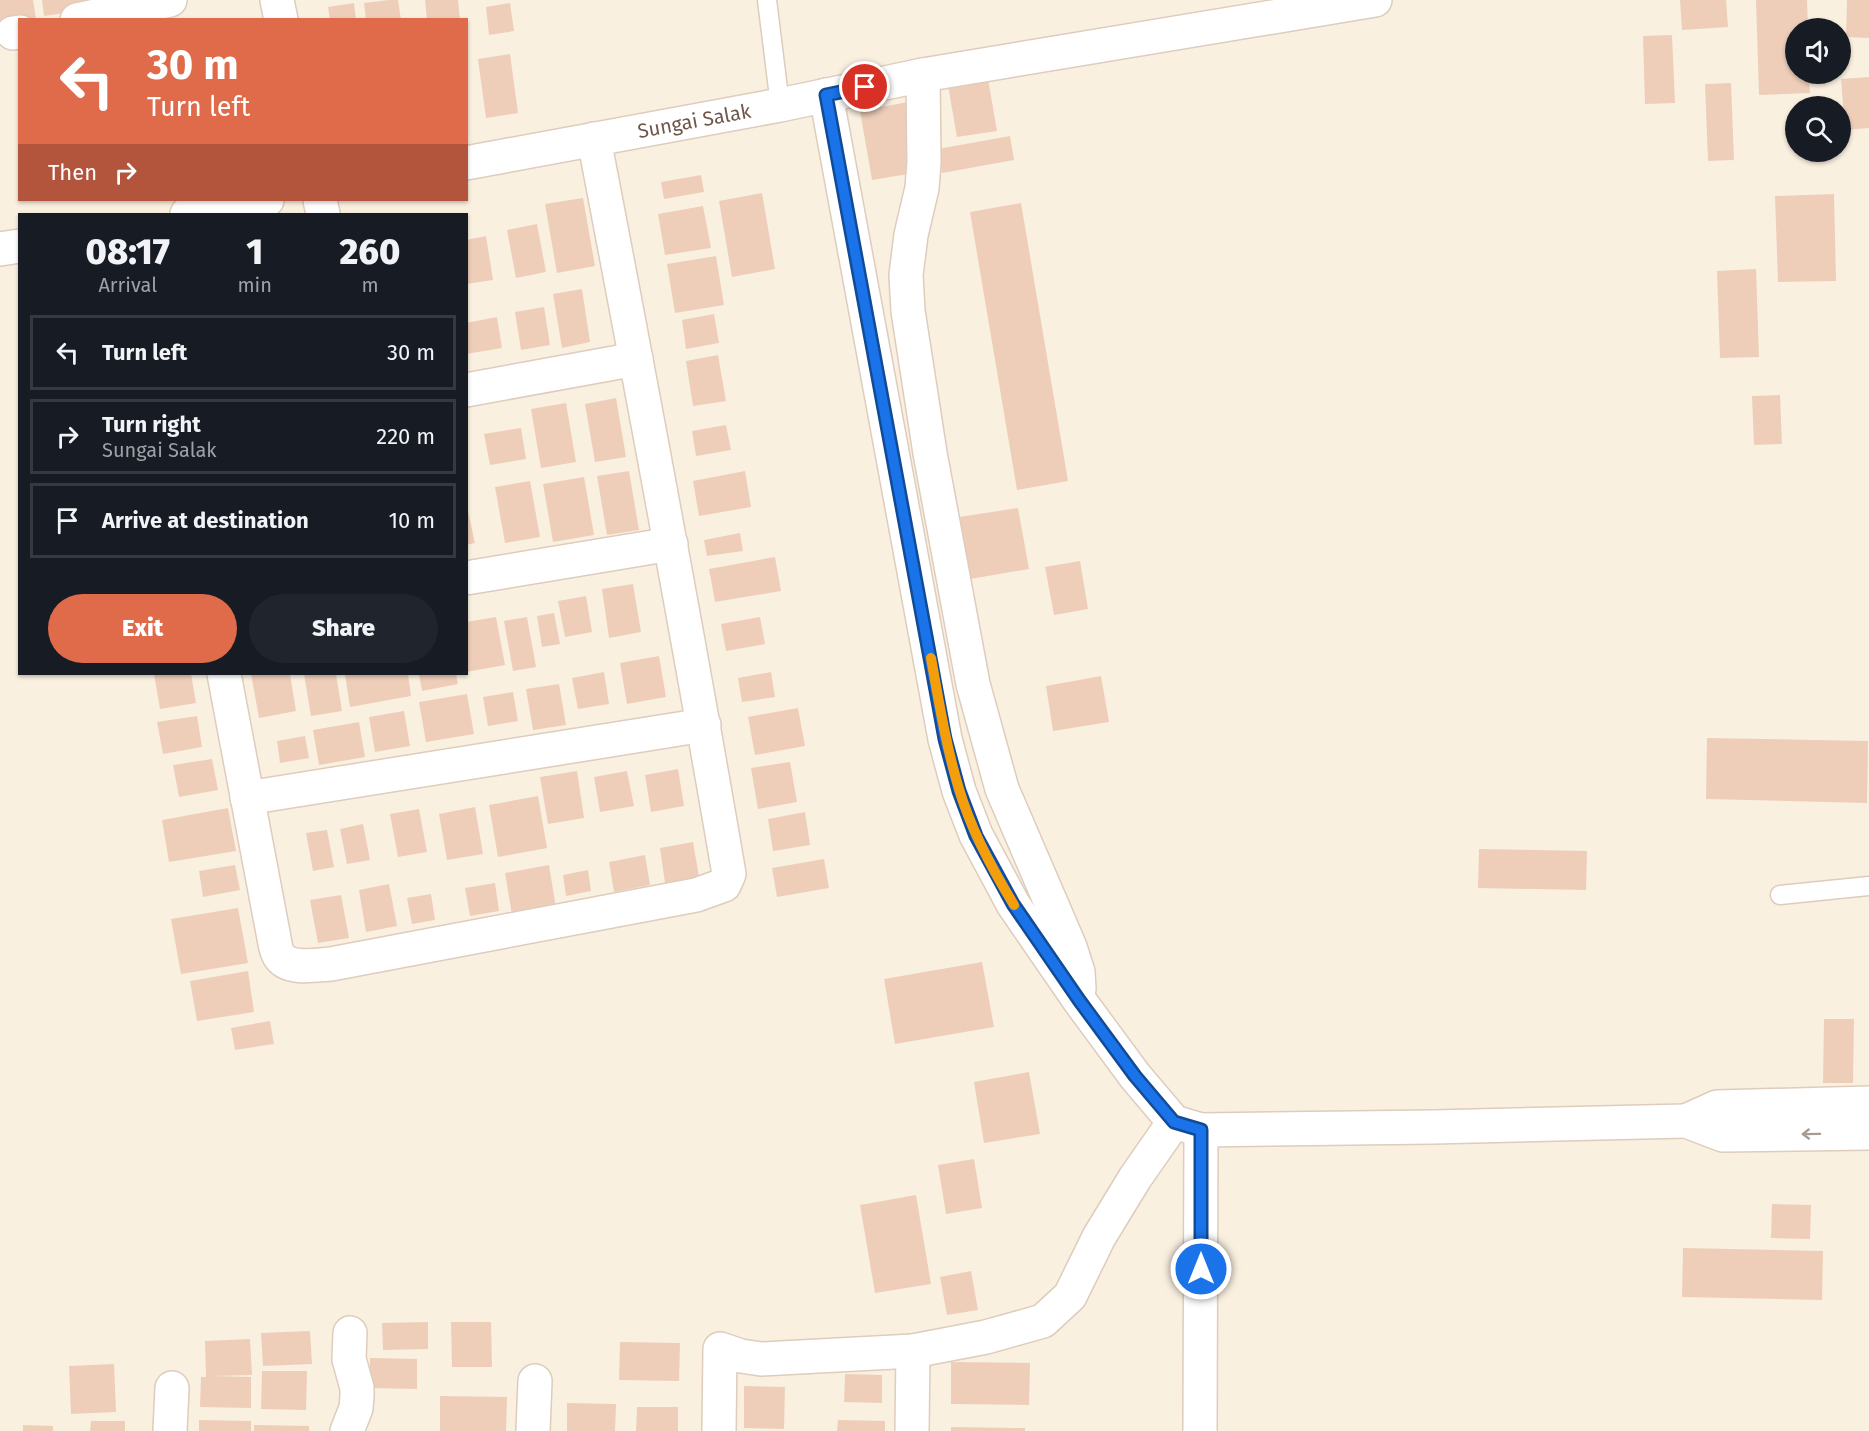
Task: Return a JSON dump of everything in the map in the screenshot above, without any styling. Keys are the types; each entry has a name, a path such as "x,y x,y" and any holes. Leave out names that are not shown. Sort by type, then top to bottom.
{"street":[{"path":"86,18 170,0"},
{"path":"277,0 281,18"},
{"name":"Sungai Salak","path":"468,162 780,105 923,75 1376,0"},
{"path":"923,75 922,188 911,235 906,275 908,311 930,453 973,684 1002,789 1070,947 1078,972 1079,1000"},
{"path":"826,95 945,739 959,791 976,836 1013,904 1135,1076 1188,1126 1444,1127 1686,1121 1723,1135 1869,1133"},
{"path":"224,675 278,955 287,963 293,965 331,964 696,895 724,885 729,874 704,725 594,139"},
{"path":"193,213 261,201"},
{"path":"0,249 18,246"},
{"path":"468,390 636,359"},
{"path":"468,578 671,544"},
{"path":"247,798 704,725"},
{"path":"1686,1121 1717,1107 1869,1103"},
{"path":"719,1431 720,1349 741,1356 761,1359 913,1351 986,1337 1043,1321 1070,1296 1099,1237 1129,1188 1188,1126"},
{"path":"1188,1126 1200,1431"},
{"path":"347,1431 356,1408 357,1396 350,1359 350,1333"},
{"path":"912,1431 913,1351"},
{"path":"533,1431 535,1381"},
{"path":"170,1431 172,1388"}],"lane":[{"path":"767,0 780,105"},
{"path":"1780,896 1869,886"}],"building":[{"path":"0,0 33,0 36,18 18,18 18,20 0,24"},
{"path":"42,0 89,0 91,9 44,16"},
{"path":"398,0 401,18 366,18 364,3"},
{"path":"425,0 458,0 460,18 427,18"},
{"path":"1680,0 1726,0 1728,27 1682,30"},
{"path":"1756,0 1807,0 1808,18 1785,18 1785,84 1810,84 1810,93 1759,95"},
{"path":"1847,0 1869,0 1869,38 1851,37 1851,18 1847,18"},
{"path":"354,3 356,18 330,18 328,7"},
{"path":"510,3 514,31 489,35 486,7"},
{"path":"1672,35 1675,103 1645,104 1643,36"},
{"path":"510,54 518,113 486,118 478,59"},
{"path":"987,73 997,131 957,137 947,80"},
{"path":"1869,77 1869,128 1851,130 1851,96 1842,96 1841,84 1851,84 1851,78"},
{"path":"1731,83 1734,160 1708,161 1705,84"},
{"path":"908,102 920,172 872,180 860,111"},
{"path":"1010,136 1014,160 942,173 938,149"},
{"path":"701,175 704,192 664,199 661,182"},
{"path":"762,193 775,269 732,277 719,201"},
{"path":"1834,194 1836,281 1778,282 1775,196"},
{"path":"583,198 595,266 557,273 545,204"},
{"path":"1021,203 1068,481 1017,490 970,212"},
{"path":"703,206 711,248 665,255 658,214"},
{"path":"537,224 546,272 516,278 507,230"},
{"path":"486,236 493,280 468,284 468,240"},
{"path":"716,256 724,305 675,313 667,264"},
{"path":"1756,269 1759,357 1720,358 1717,271"},
{"path":"582,289 590,342 562,348 553,294"},
{"path":"544,307 550,345 521,350 515,312"},
{"path":"714,314 719,343 686,349 682,320"},
{"path":"497,317 502,348 468,354 468,323"},
{"path":"718,355 726,401 693,406 686,361"},
{"path":"1780,395 1782,444 1754,445 1752,396"},
{"path":"616,398 626,457 595,462 585,404"},
{"path":"566,403 576,462 541,468 531,409"},
{"path":"726,425 731,450 696,456 692,431"},
{"path":"521,428 526,459 490,465 484,434"},
{"path":"629,471 639,530 607,535 597,476"},
{"path":"745,471 751,507 699,516 693,481"},
{"path":"584,477 594,535 553,542 543,484"},
{"path":"530,481 540,537 505,543 495,487"},
{"path":"1018,508 1029,569 970,579 959,517"},
{"path":"468,511 475,543 468,545"},
{"path":"740,533 743,551 707,556 704,540"},
{"path":"775,557 781,591 715,602 709,569"},
{"path":"1080,561 1088,609 1054,615 1045,567"},
{"path":"633,584 641,632 609,638 602,589"},
{"path":"586,596 592,632 565,637 558,601"},
{"path":"554,613 560,644 542,647 537,616"},
{"path":"496,617 505,665 468,672 468,622"},
{"path":"527,617 536,667 513,671 504,621"},
{"path":"760,617 765,644 726,651 721,624"},
{"path":"659,656 666,697 627,704 620,663"},
{"path":"604,672 609,704 578,709 572,678"},
{"path":"771,672 775,697 742,702 738,678"},
{"path":"154,675 191,675 196,703 160,709"},
{"path":"251,675 290,675 296,711 259,718"},
{"path":"304,675 336,675 342,711 311,716"},
{"path":"345,675 408,675 411,696 350,707"},
{"path":"419,675 456,675 458,684 422,691"},
{"path":"1101,676 1109,722 1053,731 1046,686"},
{"path":"559,684 566,725 533,730 526,689"},
{"path":"513,692 518,721 488,726 483,697"},
{"path":"467,694 474,734 426,742 419,702"},
{"path":"798,708 805,746 755,755 748,717"},
{"path":"404,711 410,746 375,752 369,717"},
{"path":"197,716 202,747 163,754 157,722"},
{"path":"359,722 365,757 319,765 313,730"},
{"path":"305,736 309,758 280,763 277,741"},
{"path":"1707,738 1868,741 1867,803 1706,799"},
{"path":"212,759 218,790 179,797 173,765"},
{"path":"790,762 797,802 758,809 751,768"},
{"path":"678,769 684,806 651,812 645,775"},
{"path":"577,771 584,818 548,824 540,777"},
{"path":"627,771 634,806 600,812 594,777"},
{"path":"538,796 547,848 498,857 489,805"},
{"path":"475,807 483,854 447,860 439,814"},
{"path":"228,808 236,851 169,862 162,820"},
{"path":"419,809 427,852 398,857 390,814"},
{"path":"805,812 810,845 773,851 768,819"},
{"path":"363,824 370,860 347,864 340,829"},
{"path":"327,830 334,867 313,871 306,833"},
{"path":"693,842 699,877 665,883 660,848"},
{"path":"1479,849 1587,851 1586,890 1478,888"},
{"path":"645,855 650,885 614,892 609,862"},
{"path":"824,859 829,888 777,897 772,868"},
{"path":"235,865 240,890 203,897 199,871"},
{"path":"549,865 556,908 512,915 505,873"},
{"path":"588,870 591,891 566,896 563,875"},
{"path":"495,883 499,911 470,916 465,888"},
{"path":"389,884 397,926 366,932 359,890"},
{"path":"431,894 435,920 412,924 407,898"},
{"path":"341,895 349,938 318,943 310,900"},
{"path":"238,908 248,963 181,974 171,919"},
{"path":"982,962 994,1027 895,1044 884,979"},
{"path":"248,971 254,1012 197,1021 190,981"},
{"path":"1824,1019 1854,1019 1853,1083 1823,1083"},
{"path":"270,1021 274,1044 235,1050 231,1028"},
{"path":"1029,1072 1040,1134 984,1143 974,1082"},
{"path":"974,1159 982,1208 946,1214 938,1165"},
{"path":"916,1195 931,1284 875,1293 860,1205"},
{"path":"1772,1204 1811,1205 1810,1239 1771,1238"},
{"path":"1683,1248 1823,1251 1822,1300 1682,1297"},
{"path":"971,1271 978,1310 947,1315 940,1277"},
{"path":"428,1322 428,1349 383,1350 382,1323"},
{"path":"451,1322 491,1322 492,1367 452,1367"},
{"path":"310,1331 312,1364 263,1366 261,1333"},
{"path":"250,1339 252,1375 214,1376 251,1377 251,1408 200,1407 201,1377 206,1377 205,1341"},
{"path":"620,1342 680,1343 679,1381 619,1380"},
{"path":"370,1358 417,1359 417,1389 369,1388"},
{"path":"951,1362 1030,1363 1029,1405 951,1404"},
{"path":"114,1364 116,1412 71,1414 69,1366"},
{"path":"262,1371 307,1371 306,1410 261,1409"},
{"path":"845,1374 882,1375 882,1403 844,1402"},
{"path":"744,1386 785,1387 784,1429 744,1428"},
{"path":"440,1396 507,1397 506,1431 440,1431"},
{"path":"567,1403 616,1404 615,1431 567,1431"},
{"path":"637,1407 678,1407 678,1431 636,1431"},
{"path":"199,1420 251,1421 251,1431 199,1431"},
{"path":"838,1420 885,1421 885,1431 837,1431"},
{"path":"91,1421 125,1421 125,1431 90,1431"},
{"path":"23,1425 53,1426 53,1431 23,1431"},
{"path":"254,1425 309,1426 309,1431 254,1431"},
{"path":"951,1427 1025,1428 1025,1431 951,1431"}],"slow traffic":[{"path":"931,658 945,739 959,791 976,836 1014,905"}],"route":[{"path":"865,87 826,95 945,739 959,791 976,836 1013,904 1079,1000 1135,1076 1174,1122 1201,1130 1201,1269"}]}
